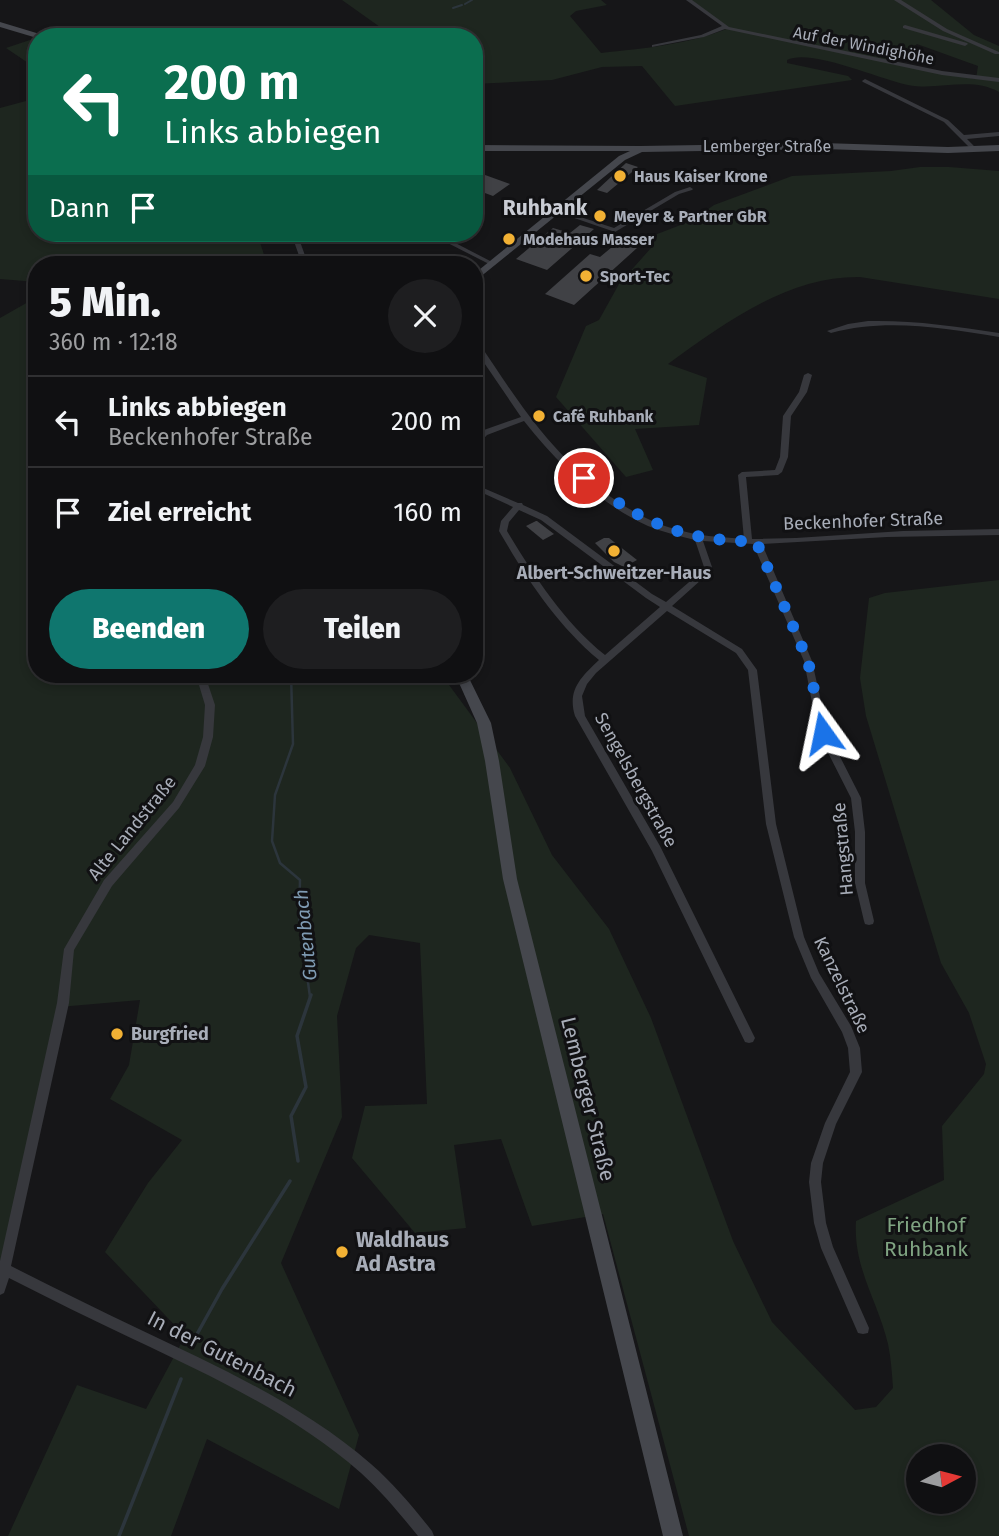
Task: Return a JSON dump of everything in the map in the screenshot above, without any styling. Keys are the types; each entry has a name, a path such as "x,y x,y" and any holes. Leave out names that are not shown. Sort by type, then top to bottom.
{"main road":[{"path":"0,24 28,33"},
{"name":"Lemberger Straße","path":"483,272 629,152 646,148 824,146 999,148"},
{"path":"483,148 646,148"},
{"path":"616,148 629,152"},
{"name":"Lemberger Straße","path":"466,683 478,706 485,730 510,879 673,1536"}],"street":[{"name":"Auf der Windighöhe","path":"689,0 725,27 942,73 999,80"},
{"path":"897,0 945,30 998,53"},
{"path":"654,46 702,36 725,27"},
{"path":"905,27 998,53"},
{"path":"864,81 937,116 964,137 974,149"},
{"path":"964,137 999,134"},
{"path":"557,211 615,230 677,193 690,189"},
{"path":"449,242 477,256"},
{"path":"483,259 493,264"},
{"path":"831,331 856,325 919,325 999,335"},
{"name":"Beckenhofer Straße","path":"483,355 526,418 568,464 616,502 660,527 698,537 752,541 895,533 999,532"},
{"name":"Hangstraße","path":"808,375 803,392 787,416 783,457 778,472 746,473 741,477 752,541 808,661 823,733 856,798 860,832 860,883 869,922"},
{"path":"483,434 526,418"},
{"name":"Kanzelstraße","path":"483,490 544,518 664,607 739,651 752,670 771,824 784,881 807,958 854,1048 856,1072 831,1123 817,1163 815,1182 820,1223 827,1248 863,1328"},
{"path":"519,505 505,521 503,531 551,607 605,660"},
{"name":"Sengelsbergstraße","path":"698,537 708,567 707,572 605,660 577,690 575,697 580,716 643,825 749,1038"},
{"name":"Alte Landstraße","path":"6,1270 63,1003 69,949 92,907 126,860 176,804 200,766 208,737 209,705 208,695 200,683"},
{"path":"0,1289 6,1270"},
{"name":"In der Gutenbach","path":"6,1270 282,1406 378,1478 410,1512 427,1536"}],"green space":[{"path":"342,0 601,0 607,5 576,11 570,16 601,53 682,42 729,28 691,0 931,0 974,35 999,46 999,92 988,87 966,84 908,85 829,61 798,57 787,60 787,63 848,76 852,80 675,106 642,66 602,67 552,80 483,84 483,28 381,28","holes":["917,44 978,66 976,79 892,64"]},
{"path":"28,41 28,63 6,48"},
{"path":"28,100 28,242 260,242 264,256 28,256 28,281 0,279 0,108"},
{"path":"920,167 999,171 999,299 860,277 808,284 782,293 734,318 668,364 707,378 699,425 635,429 653,470 626,477 556,397 586,326 599,320 619,284 651,248 652,236 691,221 714,205 792,176"},
{"name":"Friedhof Ruhbank","path":"28,302 28,683 448,683 510,768 552,855 609,929 651,1018 733,1241 772,1322 855,1410 876,1407 893,1388 891,1360 884,1328 858,1254 856,1221 944,1180 942,1126 984,1074 986,1064 969,1013 941,963 866,716 860,678 869,598 885,593 999,580 999,1536 689,1536 603,1214 532,1226 501,1139 454,1145 466,1228 415,1233 352,1158 365,1106 427,1104 420,943 369,935 356,948 337,1016 342,1117 281,1263 359,1435 339,1509 207,1439 171,1536 8,1536 77,1385 146,1409 185,1336 105,1252 148,1183 182,1140 110,1099 129,1065 140,1000 59,1007 0,1272 0,318"}],"building":[{"name":"Haus Kaiser Krone","path":"626,163 638,167 607,193 597,190"},
{"path":"483,174 510,184 493,196 483,192"},
{"name":"Sport-Tec","path":"580,225 594,229 547,270 516,259 553,228 570,233"},
{"name":"Sport-Tec","path":"618,242 637,248 574,305 545,294 590,254 600,257"},
{"path":"537,521 554,534 543,540 526,526"},
{"name":"Albert-Schweitzer-Haus","path":"609,538 637,560 624,567 614,562 595,543"}],"waterway":[{"path":"465,4 472,0"},
{"path":"453,8 462,5"},
{"name":"Gutenbach","path":"291,683 293,744 275,795 272,841 280,863 300,880 299,916 310,997"},
{"name":"Gutenbach","path":"298,1161 291,1116 306,1087 297,1036 311,995"},
{"name":"Gutenbach","path":"191,1345 222,1289 290,1181"},
{"name":"Gutenbach","path":"119,1536 181,1379"}],"place":[{"name":"Haus Kaiser Krone","path":"620,176"},
{"name":"Meyer & Partner GbR","path":"600,216"},
{"name":"Modehaus Masser","path":"509,239"},
{"name":"Sport-Tec","path":"586,276"},
{"name":"Café Ruhbank","path":"539,416"},
{"name":"Albert-Schweitzer-Haus","path":"614,551"},
{"name":"Burgfried","path":"117,1034"},
{"name":"Waldhaus Ad Astra","path":"342,1252"}],"district":[{"name":"Ruhbank","path":"545,208"}],"route":[{"path":"584,478 631,513 660,527 712,539 756,541 808,661 823,733"}]}
